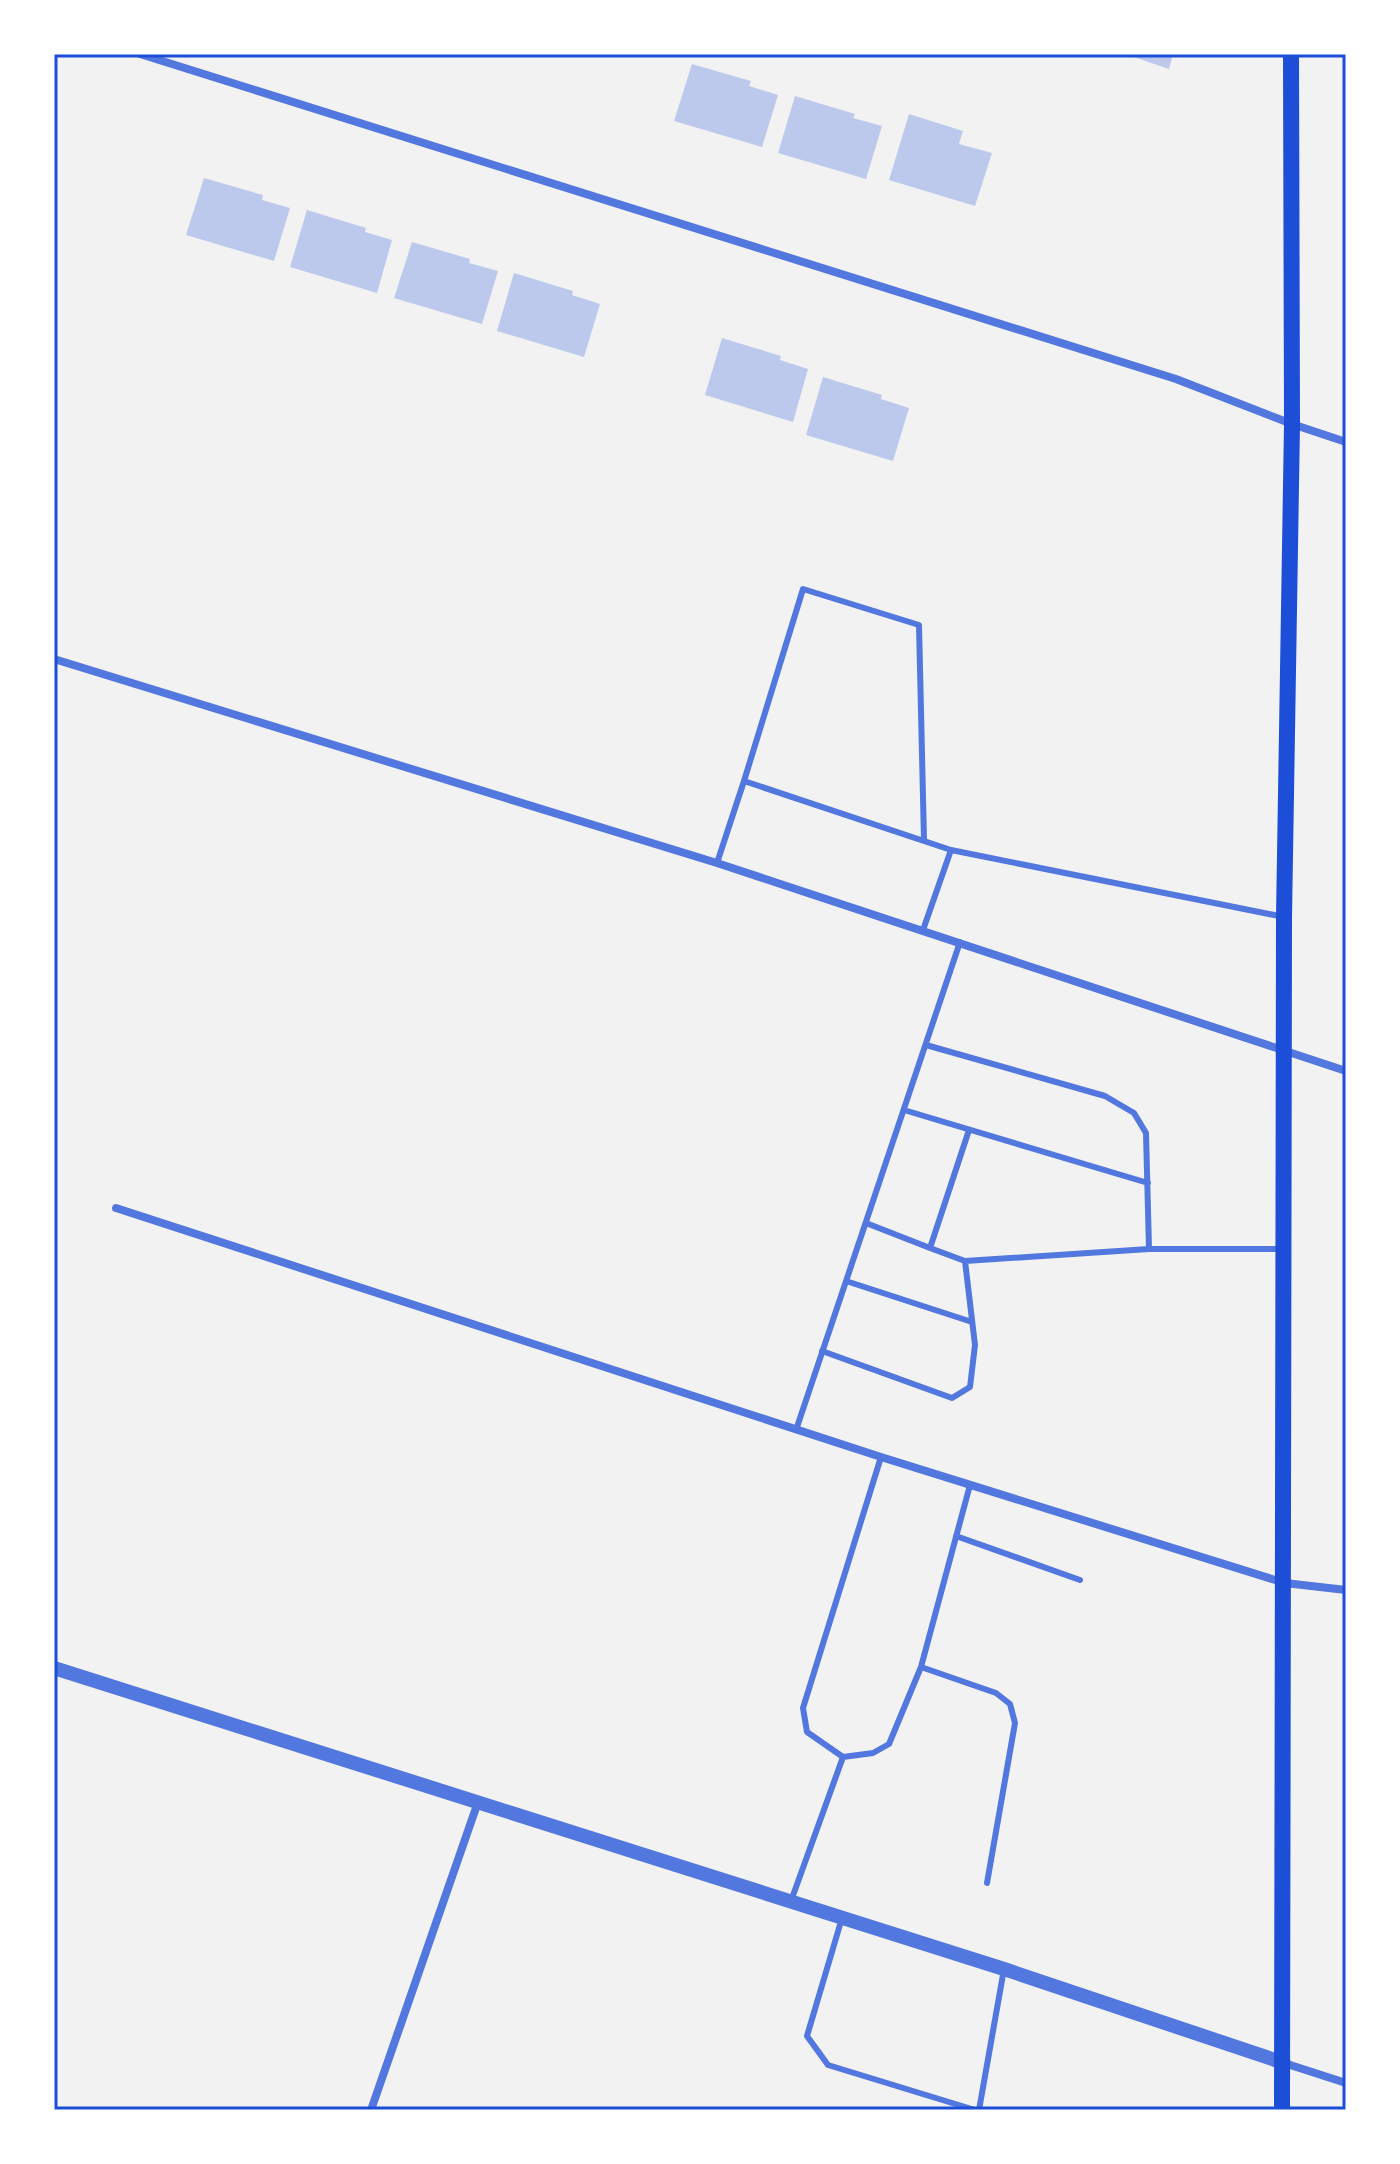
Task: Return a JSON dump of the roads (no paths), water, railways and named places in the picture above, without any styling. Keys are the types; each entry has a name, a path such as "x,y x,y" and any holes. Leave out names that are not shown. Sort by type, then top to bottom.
{"main road":[{"path":"1282,2110 1284,917 1292,424 1291,54"}],"street":[{"path":"140,54 1176,379 1346,442"},
{"path":"54,659 717,863 1346,1071"},
{"path":"116,1208 796,1430 1285,1583 1346,1590"},
{"path":"54,1668 1004,1969 1346,2083"},
{"path":"371,2110 478,1802"}],"lane":[{"path":"717,863 803,589 919,625 924,840"},
{"path":"744,781 951,850 1284,917"},
{"path":"923,930 951,850"},
{"path":"796,1430 960,942"},
{"path":"926,1045 1105,1096 1134,1113 1146,1133 1149,1249"},
{"path":"904,1110 1148,1183"},
{"path":"930,1248 969,1130"},
{"path":"866,1223 965,1261 1149,1249 1284,1249"},
{"path":"822,1351 952,1398 970,1387 975,1345 965,1261"},
{"path":"846,1281 972,1322"},
{"path":"881,1457 803,1708 807,1732 843,1757 873,1753 889,1744 921,1667 970,1485"},
{"path":"956,1536 1080,1580"},
{"path":"921,1667 996,1693 1010,1704 1015,1723 987,1883"},
{"path":"791,1901 843,1757"},
{"path":"842,1918 807,2036 828,2065 977,2110 1004,1969"}]}
